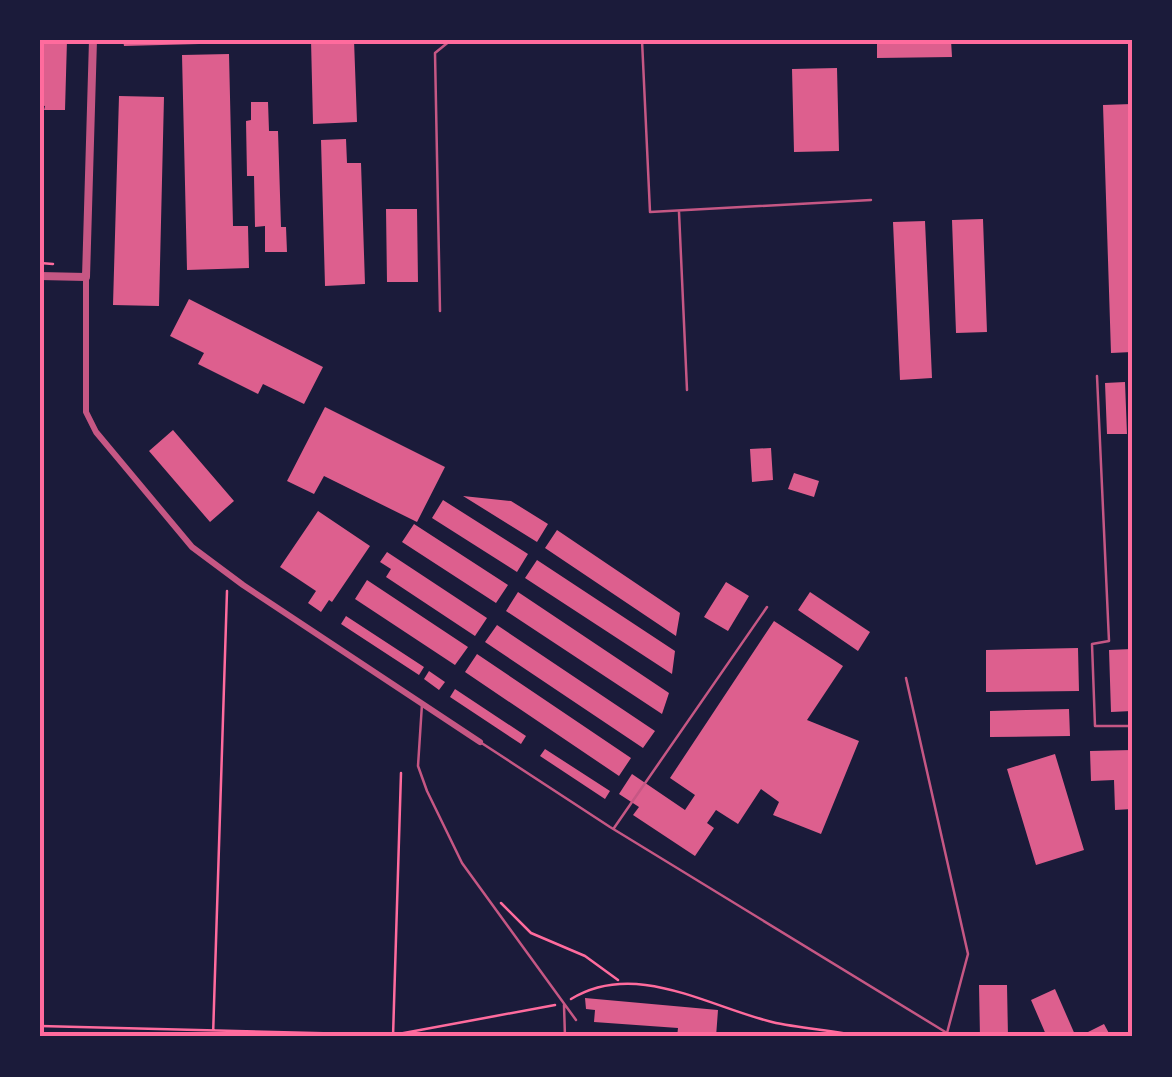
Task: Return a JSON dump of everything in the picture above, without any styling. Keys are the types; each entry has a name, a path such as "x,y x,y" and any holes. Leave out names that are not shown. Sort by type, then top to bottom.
{"street":[{"path":"92,40 84,377 86,412 96,432 192,547 480,742"},
{"path":"40,276 86,277"}],"lane":[{"path":"440,311 434,53 451,40"},
{"path":"642,40 650,212 872,200"},
{"path":"678,210 686,390"},
{"path":"1097,376 1109,642 1092,644 1095,726 1132,726"},
{"path":"614,829 767,607"},
{"path":"480,742 946,1033 968,954 906,678"},
{"path":"422,703 418,766 426,791 462,862 576,1020"},
{"path":"564,1003 565,1037"}],"path":[{"path":"40,263 53,264"},
{"path":"212,1037 227,591"},
{"path":"40,672 40,694"},
{"path":"393,1036 401,773"},
{"path":"496,898 530,933 585,956 619,981"},
{"path":"40,1026 393,1036 564,1003 588,988 619,981 706,999 772,1022 864,1037"}],"building":[{"path":"40,40 67,40 65,110 44,110 45,106 40,105"},
{"path":"123,40 237,40 237,43 124,46"},
{"path":"311,40 354,40 357,122 313,124"},
{"path":"877,40 951,40 952,57 877,58"},
{"path":"229,54 233,226 248,226 249,268 187,270 182,55"},
{"path":"837,68 839,151 794,152 792,69"},
{"path":"119,96 164,97 159,306 113,305"},
{"path":"251,102 268,102 269,131 278,131 281,227 286,227 287,252 265,252 265,226 255,227 254,176 247,176 246,121 251,120"},
{"path":"1132,104 1132,352 1111,353 1103,105"},
{"path":"346,139 347,163 361,163 365,284 325,286 321,140"},
{"path":"386,209 417,209 418,282 387,282"},
{"path":"983,219 987,332 956,333 952,220"},
{"path":"925,221 932,378 900,380 893,222"},
{"path":"189,299 323,367 304,404 263,384 258,394 198,364 204,353 170,336"},
{"path":"1125,382 1127,434 1107,434 1105,383"},
{"path":"325,407 445,467 417,522 324,476 314,494 287,481"},
{"path":"173,430 234,501 210,522 149,451"},
{"path":"771,448 773,480 752,482 750,449"},
{"path":"794,473 819,481 814,497 788,489"},
{"path":"463,496 511,501 548,524 537,542"},
{"path":"443,500 528,554 517,572 432,518"},
{"path":"318,511 370,546 321,612 308,603 316,591 280,567"},
{"path":"414,524 508,585 496,603 402,542"},
{"path":"557,530 680,613 676,636 545,548"},
{"path":"387,552 487,618 475,636 386,577 391,569 380,562"},
{"path":"537,560 675,651 672,674 525,578"},
{"path":"367,580 468,647 455,665 355,599"},
{"path":"726,582 749,596 728,631 704,617"},
{"path":"518,592 669,693 662,714 506,611"},
{"path":"810,592 870,632 858,651 798,610"},
{"path":"346,616 424,667 419,675 341,624"},
{"path":"774,621 843,666 807,720 859,741 821,834 773,815 779,802 761,789 738,824 716,810 707,823 714,828 695,856 633,815 639,807 619,794 632,774 685,810 695,795 670,778"},
{"path":"497,625 655,731 643,748 485,642"},
{"path":"1078,648 1079,691 986,692 986,650"},
{"path":"1132,649 1132,711 1111,712 1109,650"},
{"path":"477,654 631,758 619,776 465,672"},
{"path":"429,671 445,682 439,690 424,679"},
{"path":"455,689 526,736 521,744 450,697"},
{"path":"1069,709 1070,736 990,737 990,711"},
{"path":"545,749 610,791 605,799 540,756"},
{"path":"1132,750 1132,809 1115,810 1114,780 1091,781 1090,751"},
{"path":"1055,754 1084,850 1036,865 1007,769"},
{"path":"979,985 1007,985 1008,1037 980,1037"},
{"path":"1055,989 1076,1037 1047,1037 1031,1000"},
{"path":"585,998 718,1010 716,1037 677,1037 678,1028 594,1022 595,1010 586,1009"},
{"path":"1104,1024 1111,1037 1078,1037"}]}
